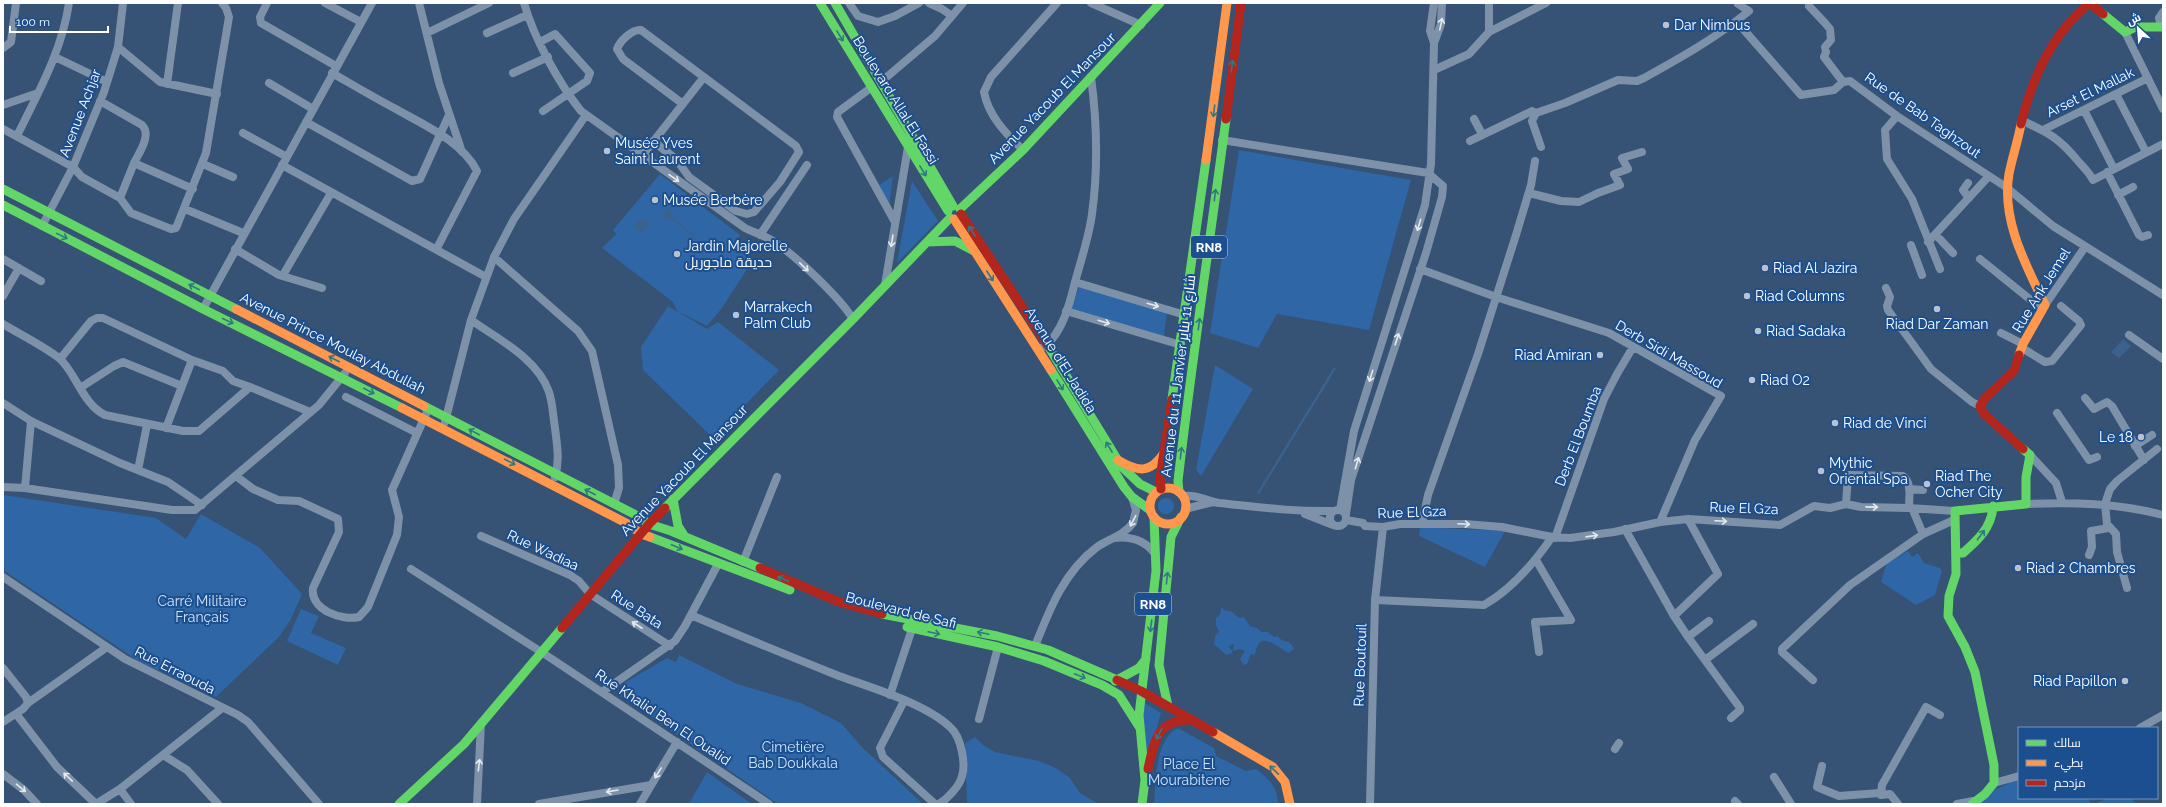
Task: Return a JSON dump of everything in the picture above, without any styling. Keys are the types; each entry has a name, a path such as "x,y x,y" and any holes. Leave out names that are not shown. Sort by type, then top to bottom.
{"main road":[{"name":"Boulevard Allal El Fassi","path":"820,3 908,147 954,213"},
{"name":"Boulevard Allal El Fassi","path":"835,3 882,80 954,213"},
{"name":"Avenue Yacoub El Mansour","path":"399,804 464,744 649,524 853,318 954,213 1023,150 1160,3"},
{"name":"Avenue du 11 Janvier شارع 11 يناير","path":"1159,490 1181,345 1227,3"},
{"name":"Avenue du 11 Janvier شارع 11 يناير","path":"1181,494 1178,480 1192,360 1199,321 1241,3"},
{"path":"2044,307 2018,245 2006,187 2029,94 2048,51 2067,26 2090,3 2125,32 2136,27 2162,27"},
{"name":"Avenue Prince Moulay Abdullah","path":"3,189 429,408 614,504 649,524"},
{"name":"Avenue Prince Moulay Abdullah","path":"3,205 203,309 286,351 343,377 552,484 628,524 640,534"},
{"name":"Avenue d'El Jadida","path":"954,213 975,252 1039,350 1117,478 1132,497 1152,514"},
{"name":"Avenue d'El Jadida","path":"954,213 1047,344 1126,472 1136,481 1159,490"},
{"path":"927,242 955,241 975,252"},
{"name":"Rue Ank Jemel","path":"1980,406 1985,398 2014,371 2023,346 2044,307"},
{"path":"1972,803 1985,794 1994,783 1994,765 1978,684 1965,648 1948,616 1949,596 1956,574 1955,515 1993,506 2026,504 2026,478 2030,455 1984,414 1980,406"},
{"path":"1118,460 1131,468 1145,470 1156,464 1165,452"},
{"path":"528,472 532,462"},
{"path":"1159,490 1170,488 1181,494"},
{"name":"RN8","path":"1142,804 1145,780 1139,715 1157,558 1150,500 1159,490"},
{"name":"RN8","path":"1168,706 1159,664 1171,537 1183,513 1181,494"},
{"path":"674,499 678,526 685,537"},
{"path":"1956,553 1964,553 1978,540 1993,515 1993,506"},
{"path":"1152,514 1166,524 1174,523 1183,513"},
{"name":"Boulevard de Safi","path":"649,524 685,537 809,594"},
{"name":"Boulevard de Safi","path":"640,534 665,542 718,564 898,621 997,636 1048,650 1115,681 1141,691 1273,767 1285,782 1290,804"},
{"name":"Boulevard de Safi","path":"898,621 912,629 996,647 1044,661 1102,685 1118,695 1125,702 1140,728"},
{"path":"996,647 997,636"},
{"path":"1044,661 1048,650"},
{"path":"1115,681 1139,668 1146,658"},
{"path":"1145,780 1153,748 1162,728 1173,720 1192,720"}],"street":[{"path":"3,48 11,42 16,3"},
{"path":"17,136 56,57 64,32 69,3"},
{"name":"Avenue Achjar","path":"42,226 73,167 107,82 118,47 123,3"},
{"path":"167,84 178,3"},
{"path":"3,129 73,167 88,182 120,198 131,213 171,229 178,226 203,164 217,94 229,17 226,8 222,3"},
{"path":"267,3 260,17 261,23 334,70 441,135 473,163 477,171 437,248"},
{"path":"325,3 361,22"},
{"path":"203,309 243,233 372,3"},
{"path":"419,3 449,115 462,152"},
{"path":"427,33 489,3"},
{"path":"524,3 527,14 548,57 569,94 586,115 745,228 775,242 847,308 853,318"},
{"path":"849,3 858,16 878,22 895,16 919,3"},
{"path":"929,3 952,16"},
{"path":"882,80 935,36 962,3"},
{"path":"1023,150 1000,125 988,105 984,92 991,77 1057,3"},
{"path":"1091,3 1141,25"},
{"path":"1181,494 1198,496 1213,502 1299,512 1339,526 1354,431 1425,205 1428,173 1431,164 1434,43 1430,31 1434,3"},
{"path":"1434,43 1442,24 1442,3"},
{"path":"1489,3 1489,32"},
{"path":"1434,70 1469,54 1489,32 1546,3"},
{"path":"1470,141 1531,111 1536,113 1566,103 1618,80 1640,80 1715,37 1749,11 1737,4"},
{"path":"1737,4 1739,20"},
{"path":"1809,6 1830,30 1831,40 1825,47 1826,52 1824,58 1842,82"},
{"path":"2162,27 2159,18 2163,12"},
{"path":"487,33 527,14"},
{"name":"Rue de Bab Taghzout","path":"1739,20 1800,95 1834,90 1842,82 1850,81 1897,116 2006,187 2053,226 2163,295"},
{"path":"653,141 677,160 689,177 736,211 750,214 754,212 780,182 797,158 799,149 641,30 633,32 617,49 623,59 682,104"},
{"path":"2125,32 2162,105"},
{"path":"540,42 556,34 590,73 587,80 543,111"},
{"path":"118,47 160,82 186,86 217,94"},
{"path":"56,57 107,82"},
{"path":"513,73 548,57"},
{"path":"642,156 704,77"},
{"path":"1039,350 1056,334 1066,311 1092,214 1095,163 1095,122 1092,77"},
{"name":"Arset El Mallak","path":"2043,130 2148,78"},
{"path":"269,83 313,109"},
{"path":"872,87 838,112 836,117 895,222"},
{"path":"3,105 38,94"},
{"path":"2116,94 2146,152"},
{"path":"100,101 142,125 146,130 146,135 120,198"},
{"path":"2084,110 2110,170 2118,195 2139,235 2142,237 2148,235"},
{"path":"1536,113 1532,121 1541,147"},
{"path":"306,122 412,181 420,179 449,115"},
{"path":"442,428 446,418 471,320 494,257 514,219 586,115"},
{"path":"1897,116 1885,130 1887,159 1912,199 1940,269"},
{"path":"1474,119 1482,134"},
{"path":"2023,120 2043,130 2065,144 2087,170 2093,180 2163,144"},
{"path":"243,132 287,157"},
{"path":"1222,140 1428,173 1436,178 1444,189 1426,253 1341,514 1330,519 1333,525"},
{"path":"885,285 908,147"},
{"path":"1529,193 1561,200 1579,202 1620,185 1614,174 1628,169 1622,158 1642,152"},
{"path":"1422,524 1428,495 1496,297 1529,193 1535,161"},
{"path":"134,163 193,189"},
{"path":"203,164 232,177"},
{"path":"282,165 330,193 437,248 486,277"},
{"path":"760,234 807,165"},
{"path":"1928,242 1989,176"},
{"path":"1968,183 1963,190 1969,198"},
{"path":"2118,195 2133,187"},
{"path":"283,275 330,193"},
{"path":"1425,205 1439,209"},
{"path":"185,209 243,233"},
{"path":"1936,235 1953,253"},
{"path":"1911,245 1922,275"},
{"name":"Rue Ank Jemel","path":"2044,307 2085,247"},
{"path":"1412,248 1426,253"},
{"path":"235,249 268,269 322,288"},
{"path":"494,257 578,331 592,351 618,465 619,488 614,504"},
{"path":"3,259 41,281"},
{"path":"1980,259 2044,307"},
{"path":"3,296 19,268"},
{"name":"Derb Sidi Massoud","path":"1420,269 1496,297 1609,333 1633,348 1721,396 1695,440 1660,522"},
{"path":"1075,282 1185,315"},
{"path":"1886,288 1890,297 1888,310 1927,363 1966,398 1980,406"},
{"path":"1398,292 1411,296"},
{"path":"2001,333 2023,346 2045,362 2052,361 2081,325 2079,321 2061,306"},
{"path":"1066,311 1181,345"},
{"path":"60,359 91,321 97,318 103,318 192,360 223,371 233,381 310,412"},
{"path":"471,320 514,350 542,378 549,392 558,456 556,474 552,484"},
{"path":"3,324 60,359 99,412 147,425 187,432 199,431 250,387"},
{"path":"2129,335 2163,359"},
{"name":"Derb El Boumba","path":"1553,537 1604,399 1633,348"},
{"path":"166,428 192,360"},
{"path":"80,388 114,366 124,362 182,386"},
{"path":"3,487 25,488 172,510 195,510 327,397 349,367"},
{"path":"346,397 417,433"},
{"path":"2085,398 2094,409 2107,402 2112,406 2144,460"},
{"path":"3,403 31,421 138,470 168,482 202,505"},
{"path":"236,476 253,489 278,500 299,501 338,519 339,532 312,593 318,605 325,610 340,617 359,617 368,606 397,535 400,518 392,490 429,408"},
{"path":"2057,412 2089,460 2097,457"},
{"path":"25,488 31,421"},
{"path":"138,470 147,425"},
{"path":"2135,446 2152,435"},
{"path":"2127,588 2117,552 2116,534 2107,524 2105,504 2113,484 2157,449"},
{"path":"2030,455 2056,483 2062,502"},
{"path":"1846,504 1848,476 1903,476 1907,480 1911,508 1923,534"},
{"path":"742,562 777,477"},
{"path":"1909,489 1923,490"},
{"path":"1035,646 1054,598 1069,576 1097,547 1129,528 1134,522 1136,510 1132,497"},
{"path":"1183,513 1213,502"},
{"path":"2026,504 2062,502 2105,504 2138,509 2163,515"},
{"name":"Rue El Gza","path":"1299,512 1341,514 1362,523 1365,526 1383,527 1390,524 1422,524 1502,527 1553,537 1583,537 1660,522 1688,519 1780,525 1814,506 1830,508 1846,504 1861,507 1911,508 1955,515"},
{"path":"1813,680 1782,652 1782,649 1846,588 1923,534 1955,515"},
{"path":"1674,616 1718,574 1688,519"},
{"name":"Rue Boutouil","path":"1370,804 1375,600 1383,527"},
{"path":"2089,554 2092,547 2091,530 2109,528"},
{"path":"1625,530 1674,616 1740,709 1731,718"},
{"name":"Rue Wadiaa","path":"481,536 570,575 579,581 590,594"},
{"path":"1375,600 1484,605 1515,581 1536,560 1553,537"},
{"path":"1114,538 1129,538 1142,542 1149,546 1157,558"},
{"path":"1536,560 1570,620 1535,622 1539,652"},
{"path":"602,692 670,646 679,636 718,564"},
{"name":"Rue Khalid Ben El Oualid","path":"411,569 602,692 769,804"},
{"name":"Rue Erraouda","path":"3,577 141,668 238,715 257,731 319,804"},
{"name":"Rue Bata","path":"590,594 670,646"},
{"path":"690,615 757,644 904,701 935,716 952,728 961,744 963,775 960,781 939,804"},
{"path":"1688,637 1709,621"},
{"path":"1705,660 1753,624"},
{"path":"890,695 912,629"},
{"path":"3,722 17,715 27,706 28,703 107,647"},
{"path":"979,719 996,647"},
{"path":"3,668 26,698 28,703"},
{"path":"904,701 880,748 881,752 883,756 934,804"},
{"path":"1880,793 1899,754 1926,706 1940,715"},
{"path":"17,715 52,761 96,804 120,789 222,708"},
{"path":"2142,727 2163,715"},
{"path":"477,804 481,722"},
{"path":"640,804 678,742"},
{"path":"163,755 187,770 218,804"},
{"path":"1822,766 1817,787 1839,796 1880,793 1881,795 1890,794 1898,804"},
{"path":"3,774 24,790 37,804"},
{"path":"1994,783 2018,776"},
{"path":"1774,777 1791,804"},
{"path":"539,804 651,785"},
{"path":"120,789 131,804"},
{"path":"1957,804 1972,803"}],"green space":[{"path":"1239,150 1411,180 1369,330 1277,314 1258,348 1210,333"},
{"name":"Jardin Majorelle حديقة ماجوريل","path":"660,174 740,235 732,247 753,260 722,308 707,326 677,311 673,302 602,248 616,234 613,230"},
{"path":"893,176 889,207 879,185"},
{"path":"912,181 938,221 897,263"},
{"path":"1079,287 1167,313 1164,336 1071,309"},
{"path":"668,306 707,329 718,322 779,370 713,438 643,370 641,347"},
{"path":"1215,365 1253,389 1201,476 1196,470"},
{"name":"Carré Militaire Français","path":"4,495 156,518 186,539 201,514 260,548 302,594 291,619 279,637 216,697 137,660 3,570"},
{"path":"1166,498 1173,503 1174,506 1169,513 1166,514 1159,509 1158,506 1163,499"},
{"path":"1420,527 1505,531 1485,567 1419,536"},
{"path":"1908,551 1912,557 1918,553 1924,563 1940,568 1942,571 1935,595 1916,605 1881,582 1887,562"},
{"path":"1221,607 1226,611 1231,611 1239,618 1244,617 1250,626 1257,628 1261,632 1268,632 1274,637 1277,636 1283,641 1289,642 1294,649 1289,653 1272,643 1263,641 1256,648 1254,655 1251,654 1247,664 1244,665 1240,659 1245,651 1240,649 1233,651 1234,644 1229,646 1233,653 1226,655 1214,644 1215,636 1219,632 1216,625 1216,618 1220,615"},
{"path":"301,609 319,616 311,633 346,648 338,665 287,641"},
{"name":"Cimetière Bab Doukkala","path":"679,655 737,684 801,703 841,723 862,747 923,804 778,804 621,696 620,688 624,683 667,658 676,662"},
{"path":"1145,703 1161,713 1147,762 1143,714"},
{"name":"Place El Mourabitene","path":"1178,728 1214,748 1216,756 1246,771 1256,769 1272,784 1278,798 1278,804 1154,804 1156,773 1161,751 1170,733"},
{"path":"975,737 983,745 995,752 1039,761 1056,768 1070,778 1080,793 1099,804 967,804 965,743"},
{"path":"707,772 752,804 689,804"},
{"path":"2018,778 2018,799 2088,799 2091,804 1978,804 1993,791"},
{"path":"2106,799 2132,799 2136,804 2094,804"}],"shaded area":[{"path":"668,208 674,214 672,217 709,248 708,249 670,218 667,221 662,216"},
{"path":"645,219 651,224 643,232 638,231 633,226 640,220"},
{"path":"2123,339 2131,346 2119,358 2111,352"},
{"path":"1334,367 1336,368 1328,382 1259,494 1257,493"}],"traffic: fast":[{"path":"820,3 948,211"},
{"path":"835,3 953,206"},
{"path":"960,209 1023,150 1160,3"},
{"path":"2103,14 2125,32 2136,27 2163,27"},
{"path":"1179,492 1178,481 1183,436 1226,119"},
{"path":"1172,399 1206,160"},
{"path":"3,189 236,309"},
{"path":"3,205 203,309 402,408"},
{"path":"665,508 853,319 950,218"},
{"path":"927,242 955,241 974,251"},
{"path":"1048,346 1122,467 1140,484 1156,492"},
{"path":"1051,370 1124,487 1132,497 1150,510"},
{"path":"424,406 634,514 649,524 671,531 760,568"},
{"path":"1972,804 1985,794 1994,783 1994,765 1975,672 1965,647 1948,616 1949,596 1956,574 1955,511 2026,504 2026,477 2030,455 2023,449"},
{"path":"673,499 678,526 685,537"},
{"path":"1956,553 1963,553 1974,543 1987,527 1992,514 1993,506"},
{"path":"1142,804 1145,780 1139,715 1156,571 1154,517"},
{"path":"1168,706 1159,665 1171,537 1181,517"},
{"path":"650,537 790,590"},
{"path":"882,614 997,636 1048,650 1117,680"},
{"path":"907,627 998,647 1044,661 1102,685 1119,695 1140,728"},
{"path":"399,804 464,744 562,628"},
{"path":"1115,681 1139,668 1146,659"}],"traffic: slow":[{"path":"1206,160 1227,3"},
{"path":"2019,355 2023,344 2045,305 2017,242 2009,208 2007,191 2009,174 2021,124"},
{"path":"954,219 1051,370"},
{"path":"236,309 424,406"},
{"path":"402,408 628,524 641,534 650,537"},
{"path":"1118,460 1132,467 1143,469 1154,465 1164,453"},
{"path":"1172,488 1181,493 1185,499 1186,506 1185,513 1181,519 1172,524 1164,524 1155,519 1151,513 1150,502 1155,493 1161,489 1172,488"},
{"path":"1213,732 1273,767 1285,782 1290,804"}],"traffic: jam":[{"path":"1226,119 1241,3"},
{"path":"2021,124 2031,90 2045,58 2054,42 2065,28 2090,3 2103,14"},
{"path":"961,214 1048,346"},
{"path":"2019,355 2014,371 1985,398 1980,406 1984,414 2023,449"},
{"path":"1161,489 1160,478 1172,399"},
{"path":"562,628 649,524 665,508"},
{"path":"760,568 839,602 882,614"},
{"path":"1117,680 1141,691 1213,732"},
{"path":"1148,769 1155,741 1164,728 1171,723 1191,720"}],"place":[{"name":"Dar Nimbus","path":"1666,25"},
{"name":"Musée Yves Saint Laurent","path":"607,151"},
{"name":"Musée Berbère","path":"655,200"},
{"name":"Jardin Majorelle حديقة ماجوريل","path":"677,254"},
{"name":"Riad Al Jazira","path":"1765,268"},
{"name":"Riad Columns","path":"1747,296"},
{"name":"Riad Dar Zaman","path":"1937,309"},
{"name":"Marrakech Palm Club","path":"736,315"},
{"name":"Riad Sadaka","path":"1758,331"},
{"name":"Riad Amiran","path":"1600,355"},
{"name":"Riad O2","path":"1752,380"},
{"name":"Riad de Vinci","path":"1835,423"},
{"name":"Le 18","path":"2141,437"},
{"name":"Mythic Oriental Spa","path":"1821,471"},
{"name":"Riad The Ocher City","path":"1927,484"},
{"name":"Riad 2 Chambres","path":"2018,568"},
{"name":"Riad Papillon","path":"2125,681"}]}
